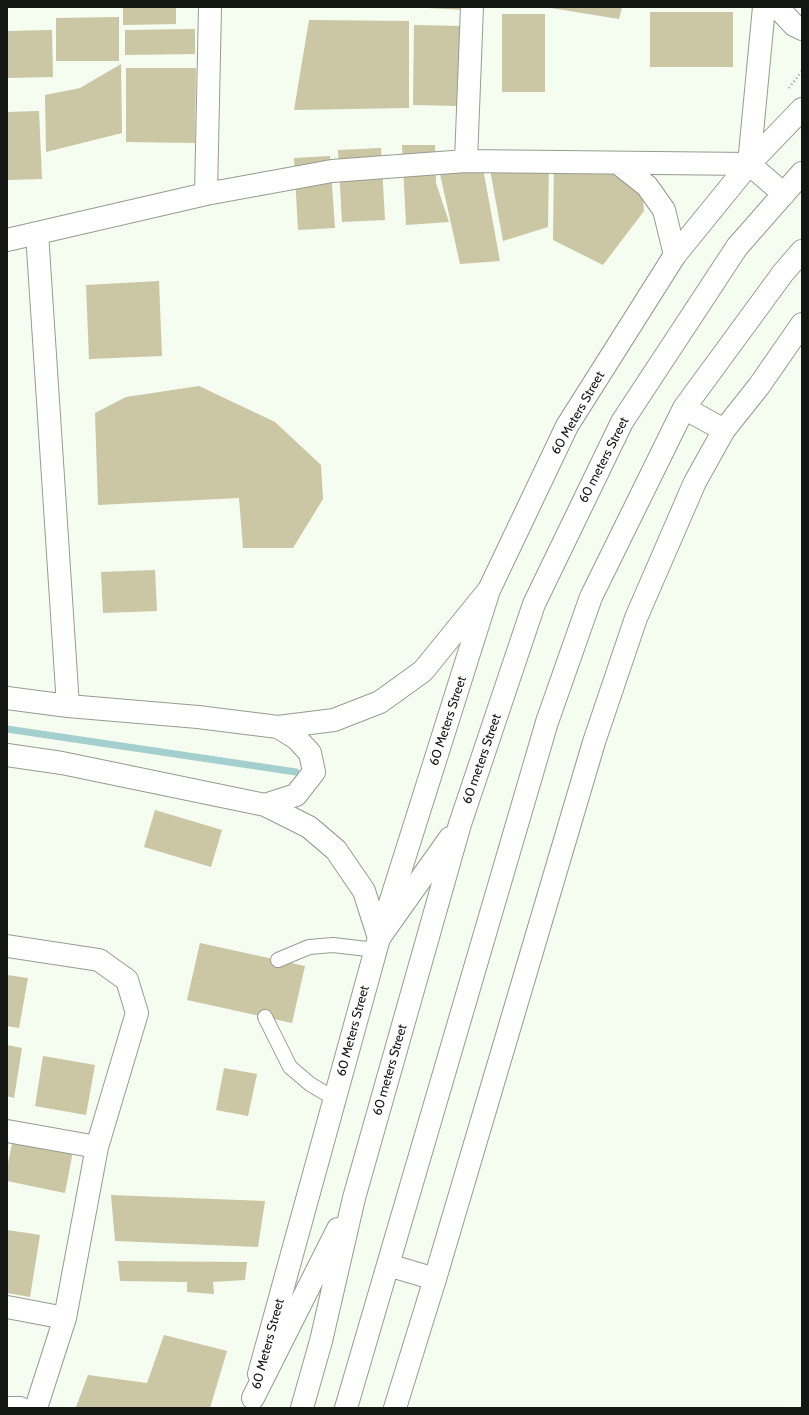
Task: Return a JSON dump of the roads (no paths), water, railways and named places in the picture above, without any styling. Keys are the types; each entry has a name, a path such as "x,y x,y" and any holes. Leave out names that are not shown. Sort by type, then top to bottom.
{"main road":[{"path":"206,194 210,7"},
{"path":"466,161 472,7"},
{"path":"749,164 764,7"},
{"path":"777,7 794,26 802,29"},
{"name":"60 Meters Street","path":"251,1403 377,944 489,590 567,426 675,255 749,164 802,109"},
{"path":"7,240 206,194 332,171 466,161 749,164 784,194"},
{"path":"618,163 647,186 664,210 675,255"},
{"name":"60 meters Street","path":"302,1408 321,1341 354,1198 460,824 534,604 622,422 737,247 802,173"},
{"path":"37,233 68,706"},
{"path":"346,1408 547,722 591,597 684,408 783,273 802,251"},
{"path":"394,1408 435,1279 594,742 636,618 696,482 724,430 759,386 802,324"},
{"path":"684,408 724,430"},
{"path":"7,698 68,706 198,717 278,727 334,720 380,702 423,671 489,590"},
{"path":"265,805 296,795 314,772 310,753 296,738 278,727"},
{"path":"7,755 62,764 265,805 309,827 336,850 364,891 377,944"},
{"path":"377,944 460,824"},
{"path":"7,946 99,960 127,980 137,1013 97,1147 65,1318 36,1408"},
{"path":"7,1131 97,1147"},
{"path":"251,1403 354,1198"},
{"path":"388,1265 435,1279"},
{"path":"7,1307 65,1318"},
{"path":"7,1408 20,1408"}],"lane":[{"path":"278,960 308,948 333,945 377,944"},
{"path":"265,1017 290,1067 310,1084 335,1099"}],"waterway":[{"path":"7,729 296,772"}]}
